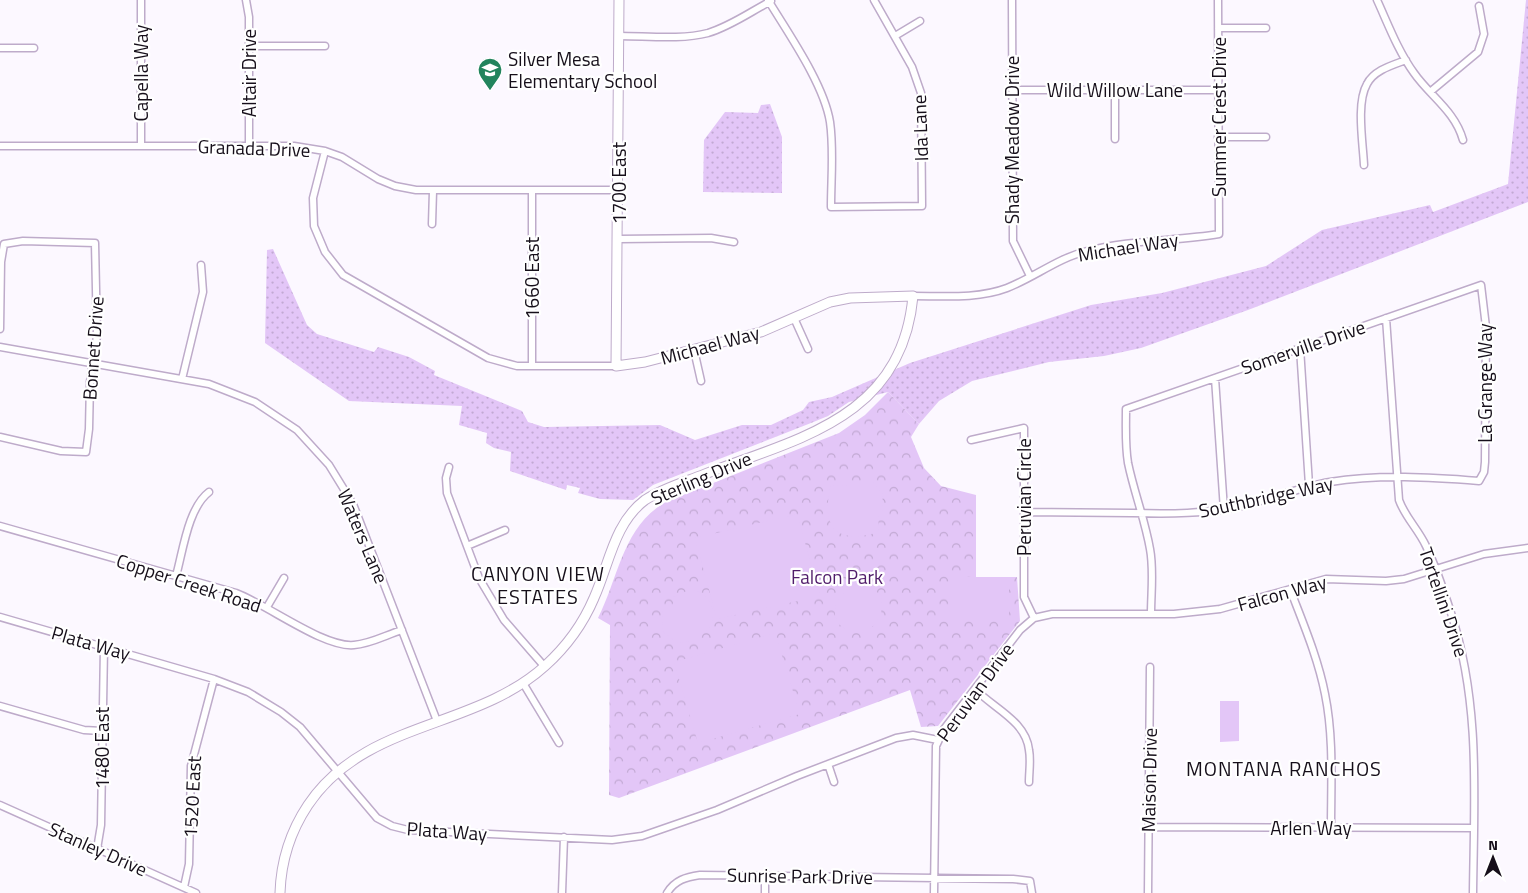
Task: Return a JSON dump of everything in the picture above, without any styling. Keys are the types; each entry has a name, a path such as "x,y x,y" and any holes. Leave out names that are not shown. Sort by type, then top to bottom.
{"street":[{"name":"Capella Way","path":"141,0 141,146"},
{"name":"Altair Drive","path":"246,0 249,46 249,146"},
{"name":"1700 East","path":"616,366 619,238 619,0"},
{"name":"Ida Lane","path":"769,1 815,82 827,109 830,138 831,207 922,206 921,93 912,67 874,0"},
{"name":"Shady Meadow Drive","path":"1012,0 1013,241 1030,276"},
{"name":"Summer Crest Drive","path":"1218,0 1219,234"},
{"path":"1377,0 1406,60 1430,92 1452,116 1460,128 1464,140"},
{"path":"619,36 684,36 707,33 731,23 769,1"},
{"path":"1430,92 1478,52 1484,34 1479,6"},
{"path":"895,36 920,21"},
{"path":"1218,28 1266,28"},
{"path":"249,46 325,46"},
{"path":"0,48 34,48"},
{"path":"1364,165 1362,108 1367,83 1379,72 1406,60"},
{"name":"Wild Willow Lane","path":"1012,90 1218,90"},
{"path":"1115,90 1115,139"},
{"path":"1218,137 1266,137"},
{"name":"Granada Drive","path":"0,146 294,146 325,151 395,186 433,191 619,190"},
{"name":"Michael Way","path":"325,151 316,185 312,212 318,239 338,269 354,282 475,352 503,363 532,366 616,366 645,362 761,332 830,302 850,298 970,296 989,293 1006,288 1072,255 1088,250 1219,234"},
{"name":"1660 East","path":"532,190 532,366"},
{"path":"432,224 433,191"},
{"path":"619,238 711,238 734,242"},
{"name":"Bonnet Drive","path":"0,329 1,262 4,244 23,241 95,243 97,321 86,452 61,451 0,437"},
{"path":"182,379 203,292 201,265"},
{"name":"Somerville Drive","path":"1142,513 1128,462 1126,409 1481,284"},
{"name":"La Grange Way","path":"1479,481 1484,472 1485,453 1486,327 1481,284"},
{"name":"Sterling Drive","path":"280,893 283,866 293,831 310,802 337,771 374,746 493,699 523,683 544,666 567,642 586,614 619,533 637,508 663,490 828,426 857,407 878,385 894,360 906,330 913,296"},
{"path":"794,318 808,349"},
{"name":"Tortellini Drive","path":"1386,318 1397,478 1402,509 1425,545 1436,570 1460,641 1471,696 1473,725 1473,893"},
{"name":"Waters Lane","path":"0,347 182,379 232,391 255,402 297,430 330,465 353,504 437,721"},
{"path":"1300,348 1309,486"},
{"path":"694,350 701,381"},
{"path":"1215,378 1224,510"},
{"name":"Peruvian Circle","path":"971,440 1024,428 1024,598 1034,618"},
{"path":"448,467 446,478 447,493 489,597 504,620 544,666"},
{"name":"Southbridge Way","path":"1024,512 1182,513 1224,510 1309,486 1361,478 1479,481"},
{"path":"176,576 194,510 201,498 209,492"},
{"path":"1142,513 1152,560 1151,614"},
{"name":"Copper Creek Road","path":"0,526 236,593 267,607 322,639 344,646 363,644 402,630"},
{"path":"467,546 505,530"},
{"name":"Falcon Way","path":"1034,618 1064,613 1151,614 1220,609 1326,579 1386,581 1404,579 1484,554 1528,548"},
{"path":"267,607 284,578"},
{"path":"1290,589 1314,655 1325,694 1331,742 1331,828"},
{"name":"Plata Way","path":"0,617 214,679 248,692 281,712 314,741 365,807 377,818 392,826 408,830 612,840 642,836 717,810 828,764 904,736 922,736 938,740"},
{"name":"Peruvian Drive","path":"934,893 935,754 938,740 1020,630 1034,618"},
{"name":"1480 East","path":"97,849 101,826 104,647"},
{"name":"Maison Drive","path":"1148,893 1150,667"},
{"name":"1520 East","path":"184,887 189,864 191,766 214,679"},
{"path":"523,683 559,742"},
{"path":"975,689 1016,723 1023,732 1029,749 1029,782"},
{"path":"0,706 84,730 102,731"},
{"path":"828,764 834,782"},
{"name":"Stanley Drive","path":"0,805 196,893"},
{"name":"Arlen Way","path":"1148,827 1474,828"},
{"path":"562,893 564,838"},
{"path":"764,893 765,876"},
{"name":"Sunrise Park Drive","path":"667,893 678,881 687,877 765,876 1030,881 1032,893"}],"green space":[{"path":"1526,0 1528,0 1528,202 1248,310 1141,348 1104,356 1049,362 972,381 939,401 919,424 888,392 849,402 828,416 653,485 633,500 600,499 578,493 580,488 567,485 566,490 510,471 511,452 494,448 486,443 487,433 459,425 462,406 349,401 265,343 267,250 273,249 307,325 317,334 374,352 378,347 409,357 435,371 434,375 522,411 528,422 544,427 660,425 695,440 742,425 771,425 803,410 809,402 832,397 910,363 1091,305 1162,293 1266,266 1322,230 1430,205 1433,212 1508,184"},
{"path":"770,104 782,137 782,193 703,192 704,140 725,112 758,113 761,105"},
{"name":"Falcon Park","path":"888,392 919,424 911,437 924,468 941,486 976,495 976,577 1017,577 1020,621 938,726 921,727 910,690 619,798 609,795 610,625 598,618 624,553 641,523 653,511 668,501 839,433 865,415"},
{"path":"871,480 880,492 883,492 882,514 878,514 879,532 852,536 842,534 835,530 830,522 828,500 831,485 849,486 850,483"},
{"path":"797,514 820,596 717,619 695,538"},
{"path":"949,577 1009,577 1009,621 949,621"},
{"path":"870,584 870,587 882,596 881,617 878,617 871,627 862,632 853,632 844,628 837,621 835,612 838,601 848,590 848,586"},
{"path":"689,590 696,591 708,598 713,610 713,617 707,630 695,631 695,641 674,643 674,640 662,631 663,610 673,610 673,597"},
{"path":"775,633 800,714 698,743 674,662"},
{"path":"1220,701 1239,701 1239,741 1220,742"}],"place":[{"name":"Silver Mesa Elementary School","path":"490,91"}],"district":[{"name":"CANYON VIEW ESTATES","path":"538,586"},
{"name":"MONTANA RANCHOS","path":"1284,769"}]}
